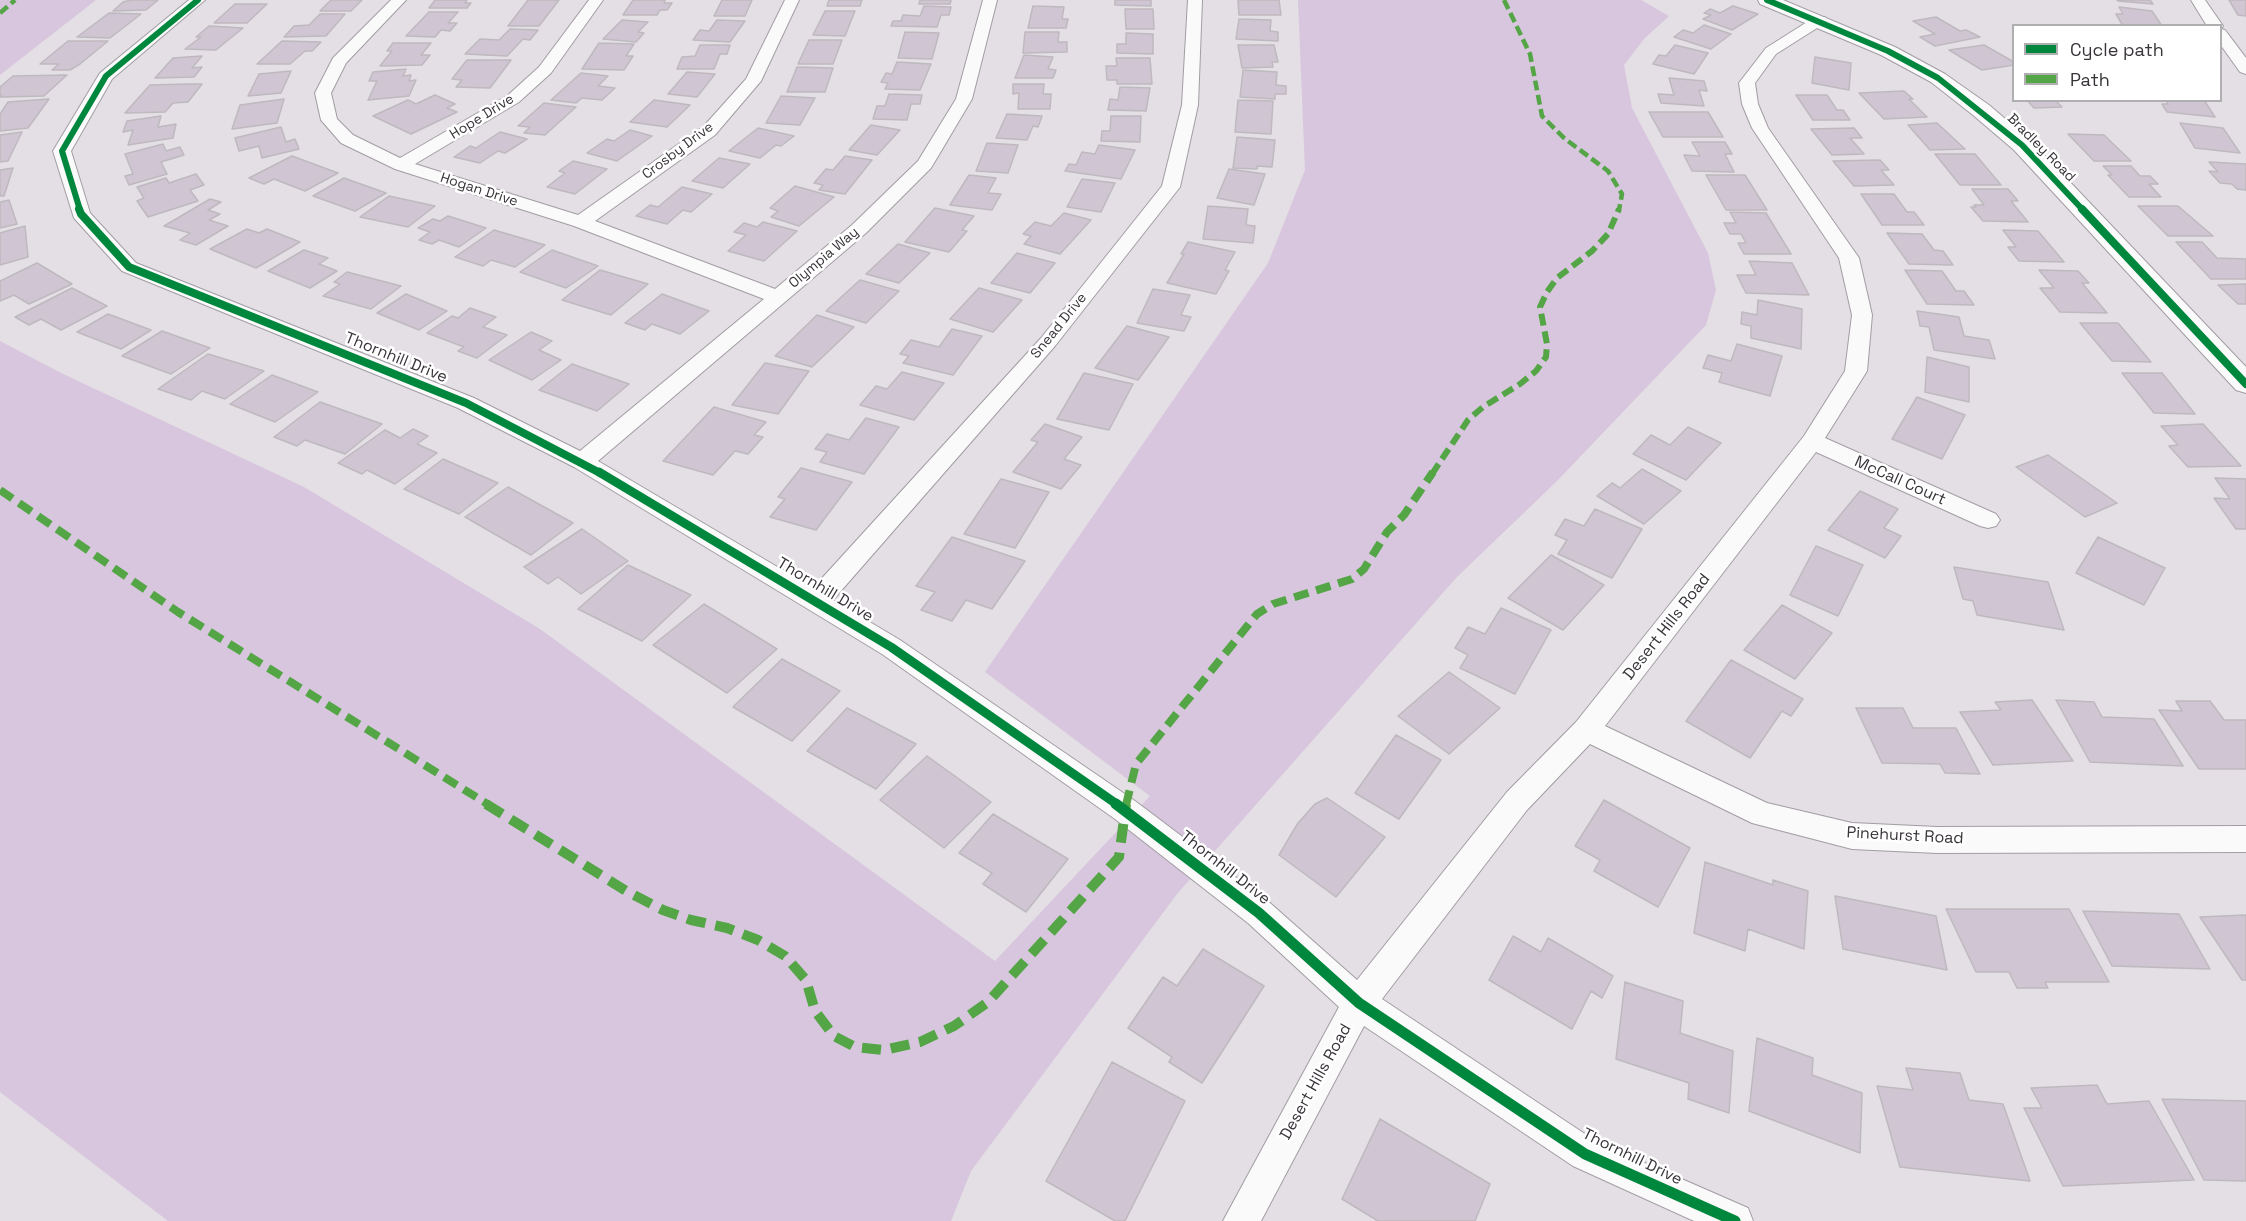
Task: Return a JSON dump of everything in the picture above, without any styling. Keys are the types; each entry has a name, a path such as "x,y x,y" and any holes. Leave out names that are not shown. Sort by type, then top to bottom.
{"street":[{"name":"Thornhill Drive","path":"198,0 106,76 62,152 81,214 129,267 466,403 582,462 891,647 1125,810 1259,913 1359,1003 1585,1154 1736,1221"},
{"name":"Hogan Drive","path":"399,0 339,61 323,93 329,120 347,139 401,165 581,222 778,297"},
{"name":"Hope Drive","path":"401,165 513,99 545,70 596,0"},
{"name":"Crosby Drive","path":"581,222 709,131 753,81 792,0"},
{"name":"Olympia Way","path":"582,462 859,229 925,164 964,99 990,0"},
{"name":"Snead Drive","path":"816,602 1048,342 1171,187 1190,105 1195,0"},
{"name":"Bradley Road","path":"1767,0 1820,20 1888,51 1938,78 1982,110 2022,145 2246,384"},
{"path":"2198,0 2214,24"},
{"name":"Desert Hills Road","path":"1240,1221 1359,1003 1517,801 1586,730 1812,441 1856,371 1862,315 1849,258 1760,128 1750,104 1747,83 1772,51 1820,20"},
{"path":"2222,36 2246,69"},
{"name":"McCall Court","path":"1812,441 1988,520"},
{"name":"Pinehurst Road","path":"1586,730 1762,814 1852,836 1937,840 2246,839"}],"shaded area":[{"path":"0,0 96,0 0,75"},
{"path":"1298,0 1641,0 1669,16 1644,39 1624,65 1632,108 1708,253 1716,290 1706,325 1557,481 1456,578 1177,894 971,1171 951,1221 168,1221 0,1092 0,341 61,373 304,487 540,629 995,961 1150,796 985,672 1268,263 1305,170"}],"building":[{"path":"158,0 146,10 113,11 123,2"},
{"path":"331,0 362,0 351,11 320,11"},
{"path":"435,0 467,0 465,3 471,3 467,8 429,8"},
{"path":"528,0 559,0 539,26 508,26"},
{"path":"633,0 665,0 664,3 672,3 667,10 660,10 657,15 623,15"},
{"path":"722,0 752,0 745,16 714,16"},
{"path":"829,0 862,0 860,6 827,6"},
{"path":"920,0 951,0 950,4 919,4"},
{"path":"1115,0 1151,0 1151,6 1115,5"},
{"path":"1238,0 1279,0 1281,15 1239,15"},
{"path":"2150,0 2153,4 2118,1"},
{"path":"2229,0 2246,0 2246,16 2238,15"},
{"path":"235,4 267,4 247,23 214,23"},
{"path":"924,6 951,7 949,15 941,15 937,27 891,26 893,21 901,21 903,15 920,16"},
{"path":"1033,6 1064,7 1062,19 1068,19 1066,28 1028,28"},
{"path":"1733,6 1758,14 1732,30 1703,19 1711,15 1704,13 1710,9 1720,13"},
{"path":"2119,7 2152,11 2161,24 2122,24 2116,14 2123,14"},
{"path":"1125,9 1153,9 1154,29 1126,29"},
{"path":"825,11 855,11 845,36 813,35"},
{"path":"429,12 458,12 448,23 457,23 450,31 441,30 435,37 406,36"},
{"path":"109,13 141,14 110,38 77,37"},
{"path":"320,14 345,14 326,36 284,37 294,26 309,25"},
{"path":"1936,17 1960,31 1966,30 1980,37 1935,46 1920,37 1935,34 1913,21"},
{"path":"1239,19 1271,20 1270,31 1278,32 1278,41 1236,39"},
{"path":"622,20 648,22 638,32 644,33 636,42 603,39"},
{"path":"717,20 745,21 730,42 693,40 700,30 709,31"},
{"path":"1704,25 1731,34 1711,49 1674,37 1683,30 1693,33"},
{"path":"209,26 243,28 216,50 185,49 201,37 196,37"},
{"path":"510,29 538,30 530,40 523,39 507,56 465,54 480,39 499,40"},
{"path":"905,32 939,33 932,59 898,58"},
{"path":"1025,32 1059,32 1058,42 1067,42 1067,52 1023,53"},
{"path":"1126,33 1153,34 1153,54 1117,53 1117,44 1126,44"},
{"path":"809,40 842,40 833,64 798,64"},
{"path":"68,41 108,41 70,70 52,70 59,64 40,64"},
{"path":"282,41 321,42 312,51 305,51 290,64 257,64"},
{"path":"393,43 431,43 421,55 430,55 422,65 380,66 392,51 387,51"},
{"path":"599,43 634,44 626,56 633,56 624,70 582,69"},
{"path":"700,45 730,45 727,54 720,54 714,69 677,69 682,57 695,56"},
{"path":"1238,45 1274,45 1278,62 1272,62 1273,67 1242,68"},
{"path":"1675,45 1708,53 1694,74 1653,64 1659,55 1666,56"},
{"path":"1984,45 2012,61 2012,65 1982,70 1949,50"},
{"path":"1024,55 1053,57 1048,69 1056,70 1053,78 1015,78"},
{"path":"202,56 192,68 202,67 194,77 155,78 173,58"},
{"path":"1815,57 1851,63 1849,90 1812,83"},
{"path":"1116,58 1150,58 1152,84 1117,84 1117,80 1107,80 1106,66 1117,66"},
{"path":"467,60 511,60 490,88 456,87 462,80 452,79"},
{"path":"897,62 931,64 920,90 885,89 888,83 881,82 886,73 892,74"},
{"path":"797,67 833,68 825,92 787,92"},
{"path":"406,69 403,76 411,75 409,81 416,80 409,96 368,100 377,81 369,81 373,72"},
{"path":"1243,70 1277,72 1276,85 1286,86 1286,94 1275,94 1275,99 1240,97"},
{"path":"291,71 281,93 248,96 259,74"},
{"path":"687,72 715,74 697,97 668,94"},
{"path":"581,73 608,76 598,86 615,88 602,100 582,98 576,103 551,100"},
{"path":"67,75 44,96 0,97 2,96 0,96 0,87 13,76"},
{"path":"1669,78 1704,81 1707,91 1699,90 1704,106 1661,103 1658,94 1674,95"},
{"path":"202,84 188,102 173,103 165,112 125,113 150,85"},
{"path":"1013,84 1044,84 1043,94 1051,94 1050,109 1018,109 1019,93 1013,94"},
{"path":"1120,87 1150,88 1146,111 1108,110 1110,99 1118,100"},
{"path":"1904,91 1927,117 1884,119 1859,93"},
{"path":"889,94 922,95 920,104 911,104 907,120 873,119 877,106 885,106"},
{"path":"435,95 455,104 447,108 457,112 411,134 373,116 408,100 416,104"},
{"path":"1796,95 1827,95 1837,110 1843,110 1850,120 1813,120"},
{"path":"781,96 815,98 800,125 766,123"},
{"path":"49,99 28,128 0,131 0,114 8,102"},
{"path":"284,99 277,123 232,129 240,105"},
{"path":"654,100 690,105 667,127 630,122"},
{"path":"1238,100 1273,101 1271,134 1235,132"},
{"path":"2029,102 2057,102 2062,107 2034,108"},
{"path":"2167,102 2205,102 2215,117 2167,112 2162,104 2168,104"},
{"path":"544,103 576,107 545,135 524,133 530,127 518,126"},
{"path":"1649,112 1708,112 1723,137 1663,137"},
{"path":"1007,114 1042,116 1038,127 1033,126 1027,140 996,138"},
{"path":"161,116 158,127 176,124 173,138 128,145 133,130 123,132 127,121"},
{"path":"1111,116 1141,116 1140,142 1101,141 1102,131 1110,131"},
{"path":"1937,123 1965,149 1930,150 1908,125"},
{"path":"2180,123 2223,128 2240,153 2195,148"},
{"path":"871,125 900,130 877,155 849,150"},
{"path":"281,127 286,142 295,139 299,149 262,158 259,146 239,151 235,138"},
{"path":"758,128 794,136 781,146 776,145 760,158 729,151"},
{"path":"1854,128 1862,138 1850,138 1864,154 1832,155 1811,129"},
{"path":"630,130 652,136 617,161 587,153 607,139 614,141"},
{"path":"22,132 8,161 0,162 0,135"},
{"path":"500,132 527,139 505,153 498,151 480,163 454,157 470,146 476,148"},
{"path":"2068,134 2104,135 2131,161 2094,161"},
{"path":"1237,137 1275,140 1272,167 1233,168"},
{"path":"1692,142 1725,142 1732,154 1725,154 1734,172 1692,171 1684,155 1700,156"},
{"path":"987,143 1018,145 1008,173 976,171"},
{"path":"163,144 166,151 180,147 184,155 161,162 167,174 129,185 125,176 133,174 125,154"},
{"path":"1099,145 1135,150 1121,179 1065,171 1069,164 1076,165 1082,152 1095,154"},
{"path":"1935,154 1975,154 2001,185 1960,185"},
{"path":"292,156 338,173 305,191 274,179 264,184 249,178"},
{"path":"845,156 872,160 845,194 819,190 823,185 814,183 826,169 833,170"},
{"path":"719,158 750,164 723,188 692,181"},
{"path":"1880,160 1889,170 1881,170 1894,185 1854,186 1833,161"},
{"path":"573,161 607,169 575,194 547,187 565,173 559,171"},
{"path":"2209,162 2246,164 2246,190 2237,189 2232,184 2220,183 2209,171 2218,172"},
{"path":"2103,166 2131,166 2140,176 2150,176 2158,184 2149,184 2161,197 2129,197 2108,175 2112,175"},
{"path":"13,168 4,196 0,196 0,170"},
{"path":"1229,169 1265,174 1254,205 1217,198"},
{"path":"196,174 204,185 190,190 198,201 148,217 137,201 144,198 137,187 166,178 169,183"},
{"path":"969,175 996,178 988,193 1001,194 992,210 950,205"},
{"path":"1706,175 1745,175 1767,210 1726,210"},
{"path":"344,178 386,193 355,211 313,196"},
{"path":"1082,179 1115,183 1101,212 1067,207"},
{"path":"795,186 834,197 799,226 771,217 778,211 770,208"},
{"path":"682,187 712,194 691,212 683,210 667,224 636,216 650,205 658,207"},
{"path":"1972,189 2008,189 2018,201 2011,201 2028,222 1983,221 1971,207 1984,205"},
{"path":"1861,194 1894,194 1907,212 1914,212 1924,225 1882,225"},
{"path":"389,196 435,206 408,227 360,217"},
{"path":"210,199 221,202 208,210 220,214 209,220 228,226 196,245 180,240 190,233 164,226"},
{"path":"9,200 17,224 0,228 0,202"},
{"path":"1208,206 1248,209 1246,225 1255,226 1253,243 1203,239"},
{"path":"2138,206 2178,206 2213,236 2168,236"},
{"path":"935,208 974,216 962,230 967,231 949,252 905,242"},
{"path":"1730,212 1766,213 1791,254 1744,254 1738,243 1746,243 1741,234 1730,234 1724,223 1736,223"},
{"path":"1064,213 1091,220 1060,254 1024,244 1031,236 1023,234 1035,222 1051,226"},
{"path":"448,216 486,228 459,247 439,240 432,244 419,240 430,232 418,228 433,219 440,221"},
{"path":"763,222 797,231 764,261 728,251 746,235 734,232 744,223 757,227"},
{"path":"25,226 28,257 0,265 0,233"},
{"path":"247,229 259,233 267,229 300,242 256,268 210,249"},
{"path":"494,230 545,245 515,267 491,260 483,266 455,257"},
{"path":"2003,230 2038,231 2064,262 2019,261 2008,247 2016,247"},
{"path":"1887,233 1922,234 1934,250 1943,251 1953,265 1909,264"},
{"path":"1188,242 1235,252 1225,270 1229,271 1216,294 1167,283 1184,254 1181,254"},
{"path":"2176,242 2202,242 2217,258 2246,259 2246,279 2211,279"},
{"path":"898,244 930,253 899,283 866,274"},
{"path":"304,250 328,258 319,264 337,271 310,288 268,271"},
{"path":"552,250 598,266 566,288 520,272"},
{"path":"1017,253 1055,263 1030,293 991,283"},
{"path":"1749,261 1792,263 1809,295 1746,293 1737,275 1756,275"},
{"path":"37,263 72,284 29,304 14,295 0,301 0,281"},
{"path":"600,270 648,284 611,315 562,300"},
{"path":"1905,270 1942,271 1956,291 1964,291 1974,305 1927,304"},
{"path":"2039,270 2078,271 2089,283 2082,283 2107,313 2060,312 2040,288 2054,288"},
{"path":"347,272 401,286 371,309 323,296 340,284 334,282"},
{"path":"860,280 899,291 866,323 826,311"},
{"path":"2246,284 2246,304 2238,304 2218,285"},
{"path":"72,288 107,306 61,330 41,319 29,325 15,317"},
{"path":"979,288 1022,300 993,332 950,319"},
{"path":"1153,289 1190,295 1181,315 1191,317 1184,331 1137,323"},
{"path":"406,294 447,311 419,330 377,313"},
{"path":"662,294 709,311 680,334 652,324 645,330 625,323"},
{"path":"1758,300 1802,309 1801,349 1751,338 1751,326 1741,324 1742,312 1757,315"},
{"path":"470,308 496,317 483,327 507,335 477,358 458,351 464,347 427,333 452,316 458,318"},
{"path":"1917,311 1959,317 1964,336 1989,340 1995,359 1934,350 1929,327 1920,326"},
{"path":"108,314 151,330 121,349 77,332"},
{"path":"817,315 854,327 812,367 775,356"},
{"path":"2080,323 2118,323 2151,362 2112,361"},
{"path":"1127,326 1169,337 1138,380 1095,368"},
{"path":"952,329 982,336 953,375 903,363 909,356 900,354 911,340 939,347"},
{"path":"162,331 210,348 171,374 122,356"},
{"path":"531,332 552,341 539,350 561,360 532,380 489,360"},
{"path":"1737,344 1782,356 1770,396 1719,382 1722,373 1703,368 1708,355 1731,361"},
{"path":"208,354 264,371 225,399 202,391 191,400 158,389"},
{"path":"1927,357 1969,367 1969,402 1925,392"},
{"path":"765,363 809,371 778,414 732,405"},
{"path":"572,364 629,384 597,411 539,390"},
{"path":"902,372 944,383 914,420 860,405 876,386 887,389"},
{"path":"1084,373 1133,384 1109,430 1057,419"},
{"path":"2122,373 2162,373 2195,414 2154,413"},
{"path":"272,375 318,392 275,422 230,404"},
{"path":"1917,397 1965,415 1942,459 1892,439"},
{"path":"320,402 382,424 345,454 305,440 297,446 274,437"},
{"path":"714,407 766,422 754,435 763,437 748,454 735,451 713,475 663,461"},
{"path":"866,418 899,427 864,474 820,462 827,452 815,449 827,434 849,440"},
{"path":"1045,424 1082,437 1064,459 1081,465 1061,489 1013,472 1038,442 1031,440"},
{"path":"2203,424 2241,466 2188,467 2169,446 2178,445 2161,426"},
{"path":"1688,427 1721,443 1686,480 1633,454 1651,435 1670,445"},
{"path":"413,429 428,436 417,444 437,453 395,484 367,470 362,474 338,463 385,430 400,438"},
{"path":"2048,455 2117,503 2085,517 2016,467"},
{"path":"443,459 498,483 459,514 404,489"},
{"path":"801,468 852,482 816,530 770,517 785,499 778,497"},
{"path":"1642,469 1681,491 1644,524 1597,496 1612,483 1620,488"},
{"path":"2215,478 2246,479 2246,529 2236,529 2214,498 2230,499"},
{"path":"1001,479 1049,492 1015,548 964,534"},
{"path":"508,487 573,523 531,555 465,517"},
{"path":"1860,491 1898,509 1884,528 1901,536 1885,558 1828,530"},
{"path":"1595,509 1642,529 1612,578 1558,554 1567,540 1555,535 1565,519 1584,526"},
{"path":"582,529 628,561 581,594 558,577 548,584 524,567"},
{"path":"952,537 1025,561 992,609 966,600 952,621 921,610 935,592 916,586"},
{"path":"2098,537 2165,568 2144,605 2076,573"},
{"path":"1816,546 1863,565 1838,616 1790,595"},
{"path":"1551,555 1604,585 1563,630 1508,598"},
{"path":"628,565 691,595 642,641 578,609"},
{"path":"1954,567 2048,582 2064,630 1977,615 1973,601 1963,599"},
{"path":"704,604 777,649 727,693 653,645"},
{"path":"1782,605 1832,633 1795,679 1744,650"},
{"path":"1501,608 1551,630 1515,694 1460,668 1468,655 1455,648 1468,627 1485,634"},
{"path":"782,659 840,691 792,741 733,707"},
{"path":"1731,660 1803,699 1791,716 1782,711 1750,758 1686,721"},
{"path":"1449,672 1500,708 1449,754 1398,716"},
{"path":"2032,700 2073,761 1993,765 1960,712 2001,710 1995,702"},
{"path":"2056,700 2094,702 2102,717 2154,719 2183,766 2090,762"},
{"path":"2176,701 2210,701 2224,720 2246,720 2246,769 2199,769 2159,710 2182,711"},
{"path":"847,708 916,744 876,789 807,751"},
{"path":"1856,708 1903,708 1913,728 1956,728 1980,774 1945,773 1940,764 1882,763"},
{"path":"1396,735 1441,760 1399,819 1355,793"},
{"path":"927,756 991,802 944,848 880,800"},
{"path":"1327,798 1385,837 1336,897 1279,855 1298,823 1315,804"},
{"path":"1604,800 1690,848 1658,907 1594,871 1600,860 1575,846"},
{"path":"993,814 1068,859 1026,912 983,884 992,873 959,853"},
{"path":"1705,862 1773,885 1773,880 1808,891 1804,949 1748,929 1745,951 1694,933"},
{"path":"1835,896 1936,916 1947,970 1843,949"},
{"path":"1946,909 2069,909 2109,982 2045,982 2048,988 2017,988 2009,972 1976,972"},
{"path":"2083,911 2179,914 2210,969 2112,966"},
{"path":"2246,915 2246,980 2242,980 2200,917"},
{"path":"1513,936 1541,952 1548,938 1613,976 1602,998 1591,991 1572,1029 1489,980"},
{"path":"1203,949 1264,986 1202,1083 1169,1062 1172,1057 1128,1028 1163,977 1177,986"},
{"path":"1625,982 1683,1001 1680,1033 1733,1051 1729,1113 1688,1099 1689,1083 1616,1059"},
{"path":"1757,1038 1813,1058 1812,1075 1862,1093 1860,1153 1749,1111"},
{"path":"1112,1062 1185,1101 1125,1221 1115,1221 1046,1181"},
{"path":"1906,1068 1960,1073 1969,1100 2003,1104 2030,1181 1900,1167 1877,1086 1913,1090"},
{"path":"2097,1085 2107,1104 2149,1101 2194,1180 2063,1186 2024,1108 2042,1108 2031,1088"},
{"path":"2162,1099 2246,1101 2246,1181 2204,1180"},
{"path":"1380,1119 1490,1184 1475,1221 1378,1221 1342,1199"}],"marked path":[{"path":"0,13 15,0"},
{"path":"0,490 178,612 628,892 663,910 691,920 727,928 758,940 785,956 806,980 815,1011 834,1036 855,1047 884,1050 920,1042 954,1026 988,1002 1119,857 1125,810 1136,764 1246,626 1257,614 1273,604 1352,579 1364,569 1387,532 1404,515 1468,420 1483,407 1520,384 1536,371 1546,357 1547,344 1540,307 1557,278 1592,251 1608,234 1622,203 1622,194 1608,171 1564,138 1542,116 1530,54 1504,0"}],"cycle path":[{"path":"198,0 106,76 62,151 81,214 129,267 466,403 582,462 891,647 1125,810 1259,913 1359,1003 1585,1154 1735,1221"},
{"path":"1767,0 1888,51 1938,78 1981,110 2022,145 2246,384"}]}
